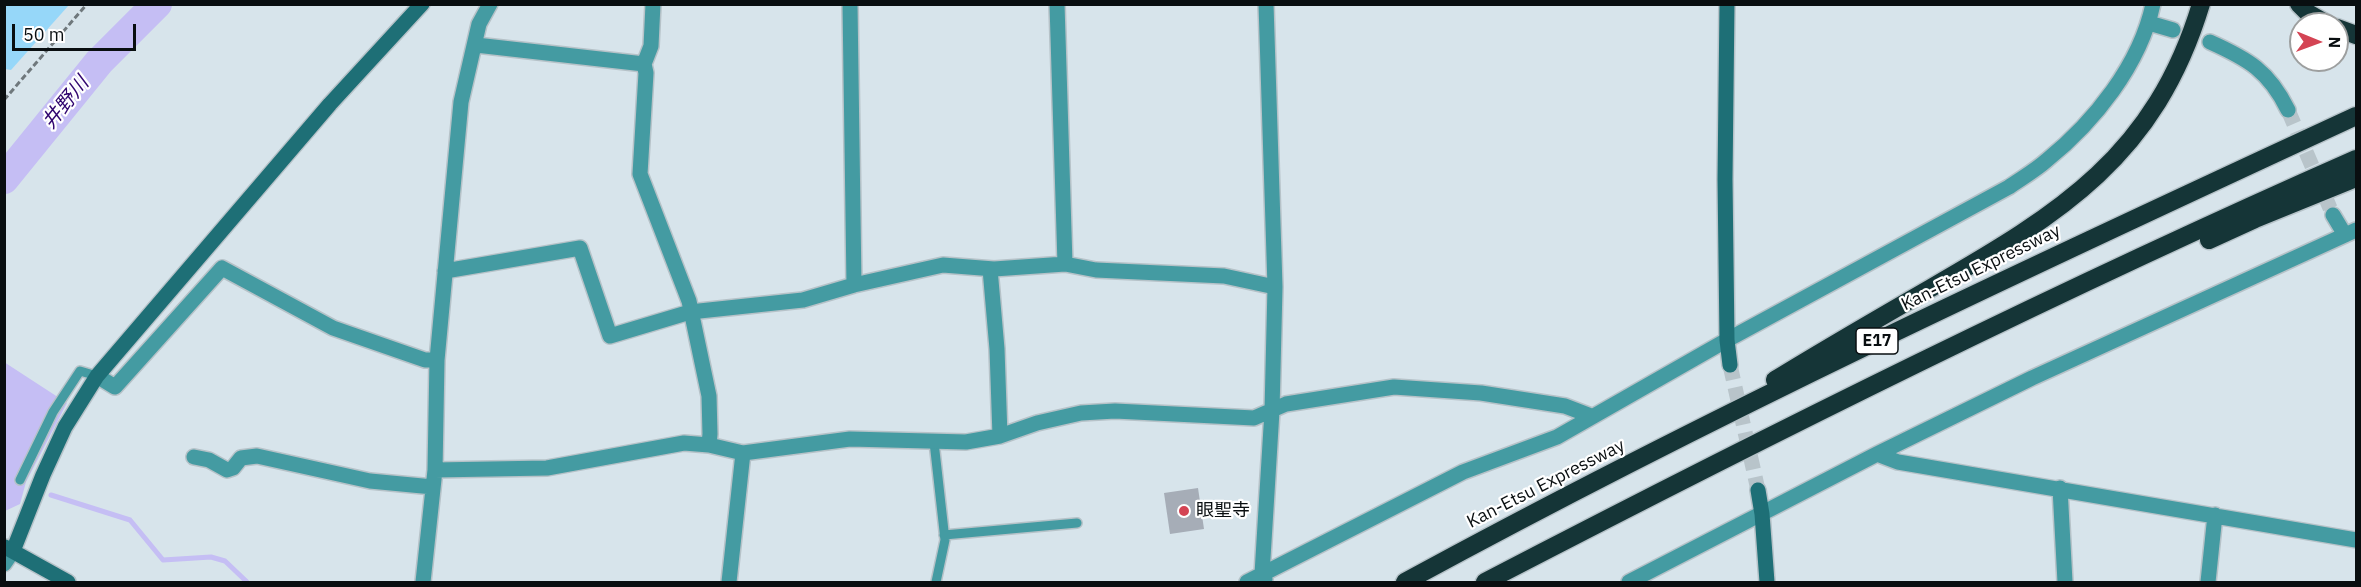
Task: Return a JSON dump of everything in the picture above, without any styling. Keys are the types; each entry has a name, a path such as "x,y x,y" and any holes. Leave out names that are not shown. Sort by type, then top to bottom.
{"highway":[{"path":"1663,447 1989,254 2049,217 2084,189 2141,128 2164,93 2185,48 2201,4"},
{"name":"Kan-Etsu Expressway","path":"1405,582 1663,447 2072,247 2356,116"},
{"name":"E17","path":"1485,582 1868,387 2096,278 2356,159"},
{"path":"1868,387 1982,343 2255,219 2356,178"}],"street":[{"path":"68,582 8,554 65,427 97,376 330,104 422,4"},
{"path":"423,582 435,470 437,360 461,102 479,24 490,4"},
{"path":"653,4 651,46 644,64 646,73 640,174 689,301 709,396 708,445"},
{"path":"850,4 854,285"},
{"path":"1057,4 1065,264"},
{"path":"1264,578 1275,287 1266,4"},
{"path":"1727,4 1725,179 1727,340 1730,365"},
{"path":"1247,582 1264,578 1463,472 1557,437 1727,340 2009,187 2047,161 2080,130 2107,98 2130,63 2149,23 2153,4"},
{"path":"2149,23 2173,30"},
{"path":"2210,42 2242,56 2263,72 2278,91 2288,110"},
{"path":"476,45 644,64"},
{"path":"1629,582 1876,454 2032,378 2351,232 2333,215"},
{"path":"445,271 580,248 610,336 690,312 803,300 854,285 943,265 990,269 1065,264 1096,270 1224,276 1275,287"},
{"path":"97,376 115,387 222,268 333,328 425,360 437,360"},
{"path":"990,269 997,349 1000,436"},
{"path":"435,470 547,468 684,443 708,445 743,453 850,439 966,442 1000,436 1037,423 1081,413 1115,411 1254,418 1286,404 1394,387 1481,393 1566,406 1591,416"},
{"path":"729,582 743,453"},
{"path":"1876,454 1898,462 2356,540"},
{"path":"194,457 209,460 227,470 233,468 241,458 257,456 370,480 433,486"},
{"path":"2060,488 2065,582"},
{"path":"1758,490 1767,582"},
{"path":"2208,582 2215,515"}],"lane":[{"path":"20,480 53,412 80,371 97,376"},
{"path":"934,442 945,540 936,582"},
{"path":"944,535 1077,522"}],"path":[{"path":"4,100 87,4"}],"shaded area":[{"path":"4,5 69,5 11,70 5,69"},
{"path":"4,362 67,403 26,482 20,504 5,511"}],"building":[{"name":"眼聖寺","path":"1198,488 1204,529 1170,534 1164,493"}],"waterway":[{"name":"井野川","path":"4,179 99,62 157,4"},
{"path":"51,495 130,520 163,560 211,557 225,561 247,582"}],"tunnel":[{"path":"2288,110 2333,215"},
{"path":"1730,365 1758,490"}],"place":[{"name":"眼聖寺","path":"1184,511"}]}
